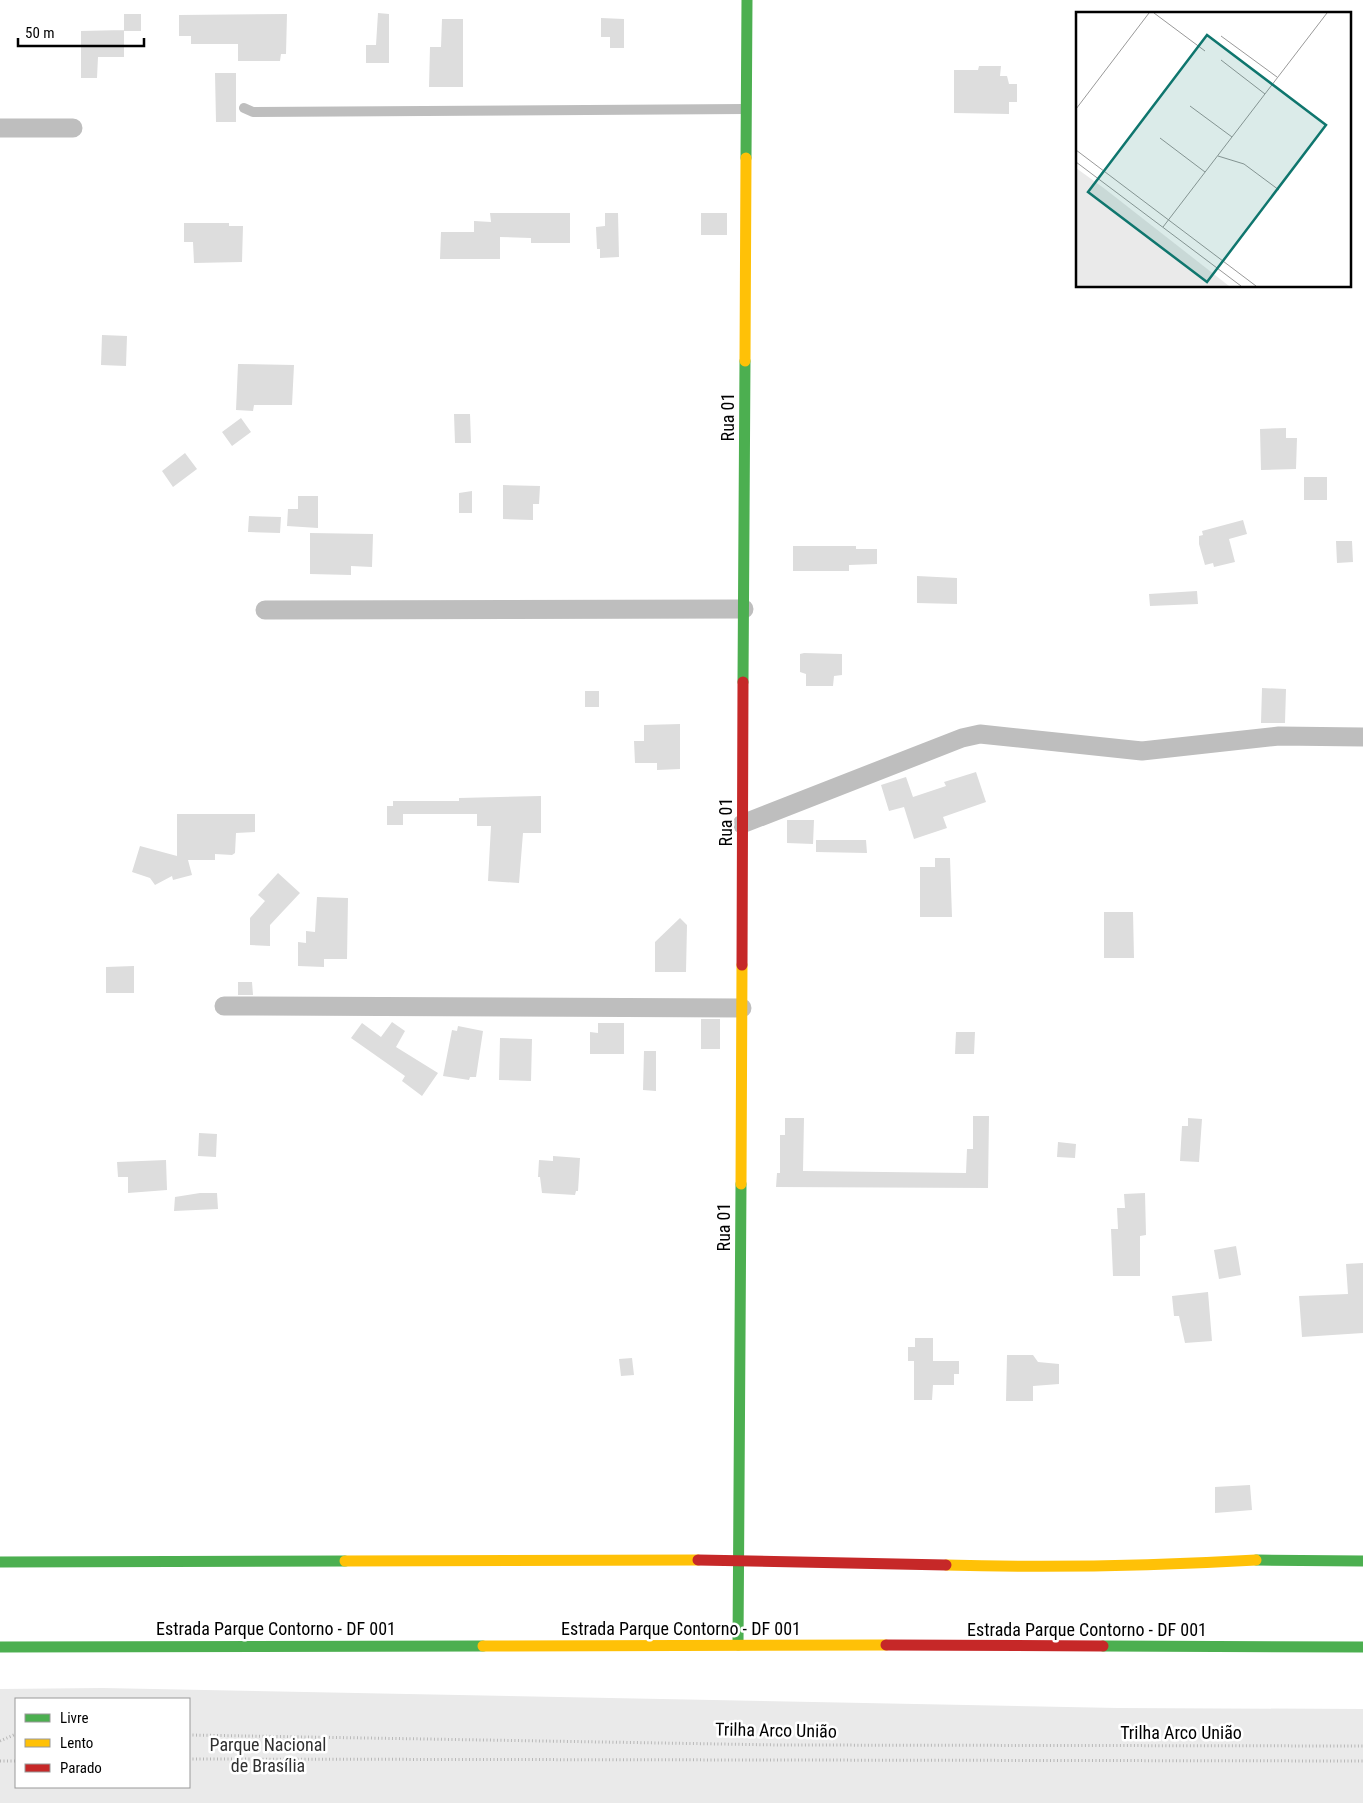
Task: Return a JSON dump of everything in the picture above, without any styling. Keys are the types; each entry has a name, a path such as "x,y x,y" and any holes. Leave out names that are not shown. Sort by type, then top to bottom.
{"street":[{"name":"Rua 01","path":"738,1645 747,0"},
{"path":"0,128 73,128"},
{"path":"265,610 744,609"},
{"path":"742,824 962,738 980,734 1142,751 1279,736 1363,737"},
{"path":"224,1006 742,1008"},
{"path":"0,1562 738,1560 1026,1567 1163,1565 1272,1559 1363,1561"},
{"name":"Estrada Parque Contorno - DF 001","path":"0,1647 738,1645 1363,1647"}],"lane":[{"path":"244,108 253,112 746,109"}],"path":[{"path":"0,1741 15,1734"},
{"name":"Trilha Arco União","path":"190,1735 779,1745 1363,1746"},
{"path":"190,1760 1363,1760"},
{"path":"0,1761 15,1761"}],"green space":[{"name":"Parque Nacional de Brasília","path":"103,1688 1118,1708 1363,1709 1363,1803 0,1803 0,1689"}],"building":[{"path":"378,13 389,14 389,63 366,63 366,45 376,45"},
{"path":"124,14 141,14 141,31 124,31"},
{"path":"287,14 286,54 281,54 280,61 238,61 238,44 191,44 191,36 179,36 179,15"},
{"path":"601,18 624,19 624,48 610,48 610,37 601,37"},
{"path":"442,19 463,19 463,87 429,87 430,47 441,47"},
{"path":"124,30 124,57 98,57 97,78 81,78 81,31"},
{"path":"979,66 1001,66 1000,76 1007,76 1009,84 1017,84 1017,102 1009,102 1009,114 954,113 954,70 978,70"},
{"path":"215,73 236,73 236,122 216,122"},
{"path":"490,213 570,213 570,243 531,243 531,238 500,237 500,259 440,259 441,232 474,232 474,221 491,222"},
{"path":"605,213 618,213 619,257 600,258 600,249 597,249 596,227 605,226"},
{"path":"701,213 727,213 727,235 701,235"},
{"path":"184,223 229,223 229,226 243,226 242,262 194,263 193,242 184,242"},
{"path":"102,335 127,336 126,366 101,365"},
{"path":"238,364 294,365 292,405 254,405 253,411 236,410"},
{"path":"454,414 470,414 471,443 455,443"},
{"path":"241,418 251,432 232,446 222,432"},
{"path":"1286,428 1286,438 1297,438 1296,469 1261,470 1260,429"},
{"path":"185,453 197,469 173,487 162,471"},
{"path":"1304,477 1327,477 1327,500 1304,500"},
{"path":"503,485 540,486 539,504 533,504 533,520 503,519"},
{"path":"472,491 472,513 459,513 459,493"},
{"path":"298,496 318,496 318,528 287,526 288,509 298,509"},
{"path":"249,516 281,517 280,533 248,532"},
{"path":"1243,520 1247,534 1229,539 1235,562 1214,567 1213,563 1205,565 1199,544 1199,536 1203,535 1202,531"},
{"path":"310,533 373,534 372,567 351,566 351,575 310,574"},
{"path":"1336,541 1352,541 1353,562 1337,563"},
{"path":"793,546 856,546 856,549 877,549 877,564 849,565 849,571 793,571"},
{"path":"917,576 957,578 957,604 917,603"},
{"path":"1197,591 1198,604 1150,606 1149,594"},
{"path":"800,654 842,654 842,675 834,676 833,686 806,686 806,674 800,672"},
{"path":"1262,688 1286,689 1285,723 1261,723"},
{"path":"585,691 599,691 599,707 585,707"},
{"path":"680,724 680,769 657,770 657,763 635,763 634,741 644,741 644,725"},
{"path":"976,772 986,802 943,817 947,828 914,839 904,807 889,811 881,785 906,777 913,797 946,786 944,782"},
{"path":"541,796 541,833 523,833 519,883 488,881 491,826 477,826 477,814 403,814 403,825 387,825 387,806 393,806 393,801 459,801 459,798"},
{"path":"177,814 255,814 255,832 236,833 235,853 232,855 215,854 215,860 188,860 192,875 173,880 172,876 155,885 150,878 132,872 140,846 177,856"},
{"path":"787,820 814,820 813,844 787,843"},
{"path":"816,840 866,840 867,853 816,852"},
{"path":"935,858 950,858 952,917 920,917 920,867 935,867"},
{"path":"278,873 300,893 270,925 270,946 250,945 250,918 265,901 258,895"},
{"path":"317,897 348,898 347,959 324,959 324,967 298,966 298,942 306,943 306,931 315,932"},
{"path":"1104,912 1133,912 1134,958 1104,958"},
{"path":"680,918 687,925 686,972 655,972 655,942"},
{"path":"134,966 134,993 106,993 106,967"},
{"path":"238,982 252,982 253,995 238,995"},
{"path":"701,1019 720,1019 720,1049 701,1049"},
{"path":"392,1022 405,1031 396,1047 438,1073 422,1096 402,1081 405,1076 351,1038 362,1023 381,1037"},
{"path":"598,1023 624,1023 624,1054 590,1054 590,1032 598,1033"},
{"path":"458,1026 483,1031 476,1077 470,1077 469,1080 443,1076 452,1030 457,1031"},
{"path":"956,1032 975,1032 974,1054 955,1054"},
{"path":"500,1038 532,1039 531,1081 499,1080"},
{"path":"644,1051 656,1051 656,1091 643,1090"},
{"path":"973,1116 989,1116 988,1188 776,1187 777,1173 780,1173 780,1135 785,1135 785,1118 804,1118 803,1171 966,1173 967,1149 973,1149"},
{"path":"1188,1118 1202,1119 1199,1162 1180,1161 1182,1126 1188,1126"},
{"path":"199,1133 217,1134 216,1157 198,1156"},
{"path":"1058,1142 1076,1144 1075,1158 1057,1157"},
{"path":"553,1156 580,1158 578,1191 576,1191 575,1195 542,1193 540,1177 538,1177 539,1160 553,1161"},
{"path":"166,1160 167,1190 128,1193 128,1177 118,1177 117,1162"},
{"path":"200,1193 217,1193 218,1209 174,1211 175,1197"},
{"path":"1145,1193 1146,1235 1140,1236 1140,1276 1113,1276 1111,1229 1118,1229 1117,1208 1125,1208 1124,1194"},
{"path":"1236,1246 1241,1275 1219,1279 1214,1250"},
{"path":"1363,1263 1363,1333 1302,1337 1299,1296 1348,1294 1346,1264"},
{"path":"1208,1292 1212,1341 1185,1343 1179,1316 1174,1316 1172,1296"},
{"path":"915,1338 933,1338 933,1361 959,1361 959,1374 954,1374 954,1385 933,1385 932,1400 914,1400 914,1361 908,1361 908,1347 915,1347"},
{"path":"1007,1355 1033,1355 1038,1362 1059,1364 1059,1384 1033,1386 1033,1401 1006,1401"},
{"path":"632,1358 634,1375 621,1376 619,1359"},
{"path":"1250,1485 1252,1510 1215,1513 1215,1487"}],"traffic: fast":[{"path":"746,158 747,0"},
{"path":"743,682 745,361"},
{"path":"738,1645 741,1184"},
{"path":"1256,1560 1363,1561"},
{"path":"0,1562 345,1561"},
{"path":"0,1647 483,1646"},
{"path":"1103,1646 1363,1647"}],"traffic: slow":[{"path":"745,361 746,158"},
{"path":"741,1184 742,965"},
{"path":"345,1561 698,1560"},
{"path":"946,1565 1101,1566 1256,1560"},
{"path":"483,1646 886,1645"}],"traffic: jam":[{"path":"742,965 743,682"},
{"path":"698,1560 946,1565"},
{"path":"886,1645 1103,1646"}]}
